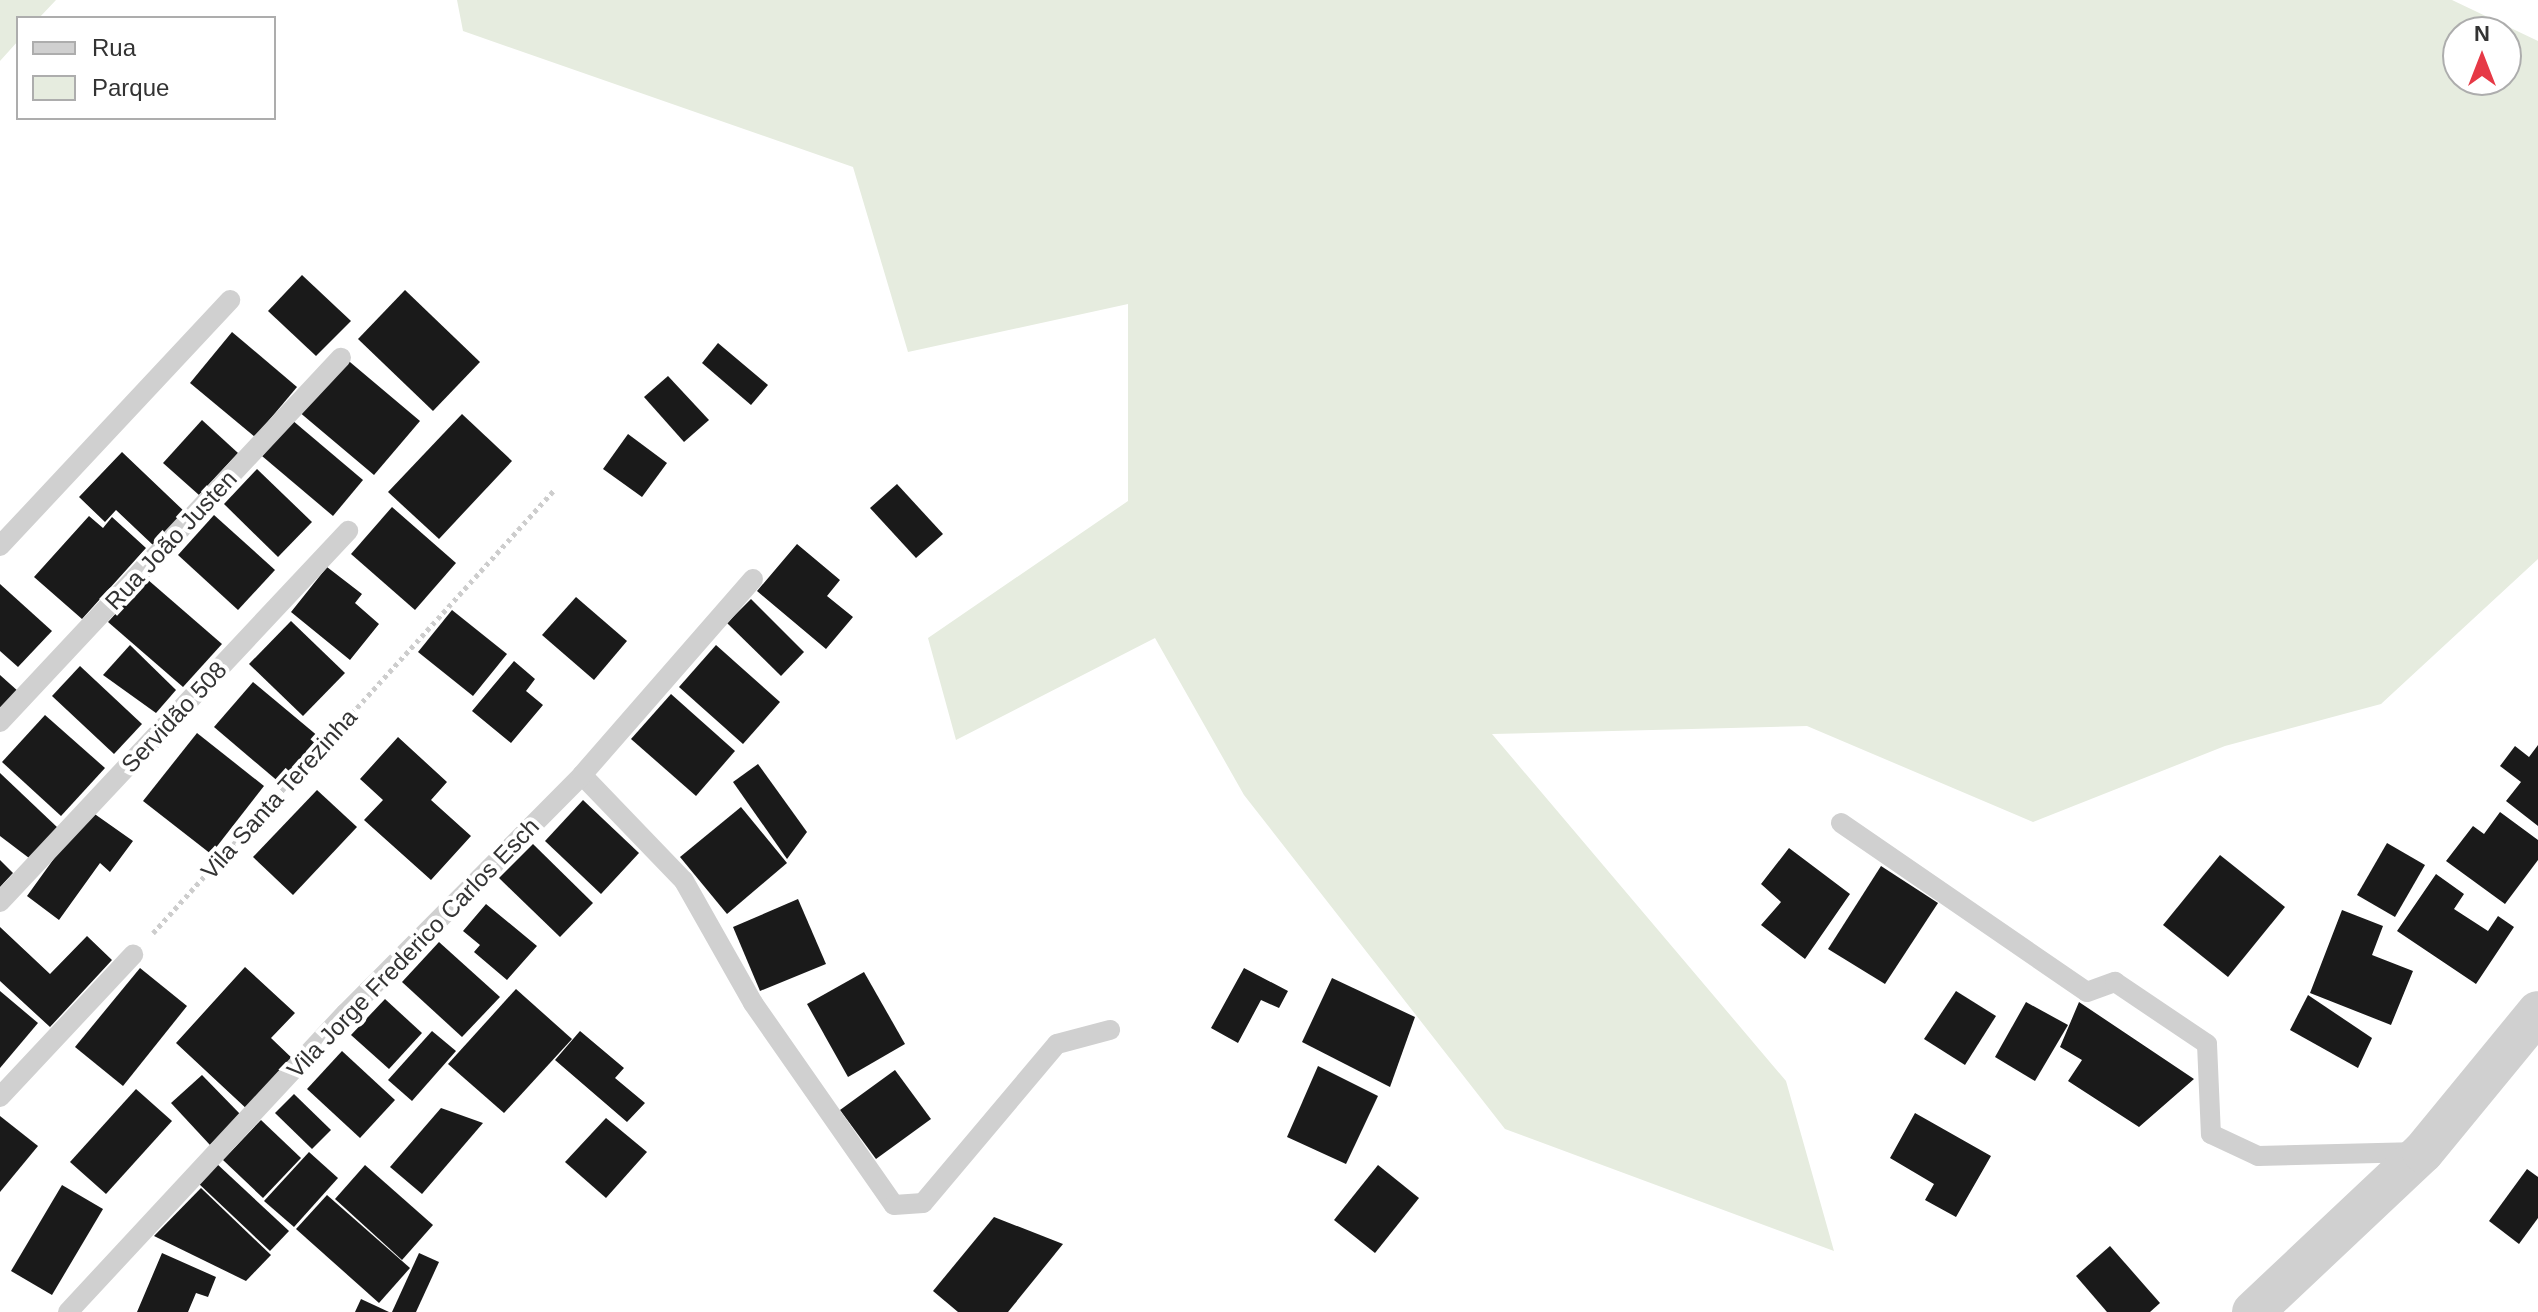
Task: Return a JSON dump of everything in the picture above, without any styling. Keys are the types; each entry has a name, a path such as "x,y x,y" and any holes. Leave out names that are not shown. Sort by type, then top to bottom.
{"street":[{"path":"2253,1312 2423,1152 2538,1012"}],"lane":[{"path":"0,546 230,300"},
{"name":"Rua João Justen","path":"0,722 341,358"},
{"name":"Servidão 508","path":"0,902 348,531"},
{"name":"Vila Jorge Frederico Carlos Esch","path":"68,1312 582,775 753,579"},
{"path":"582,775 684,881 753,1003 894,1205 923,1203 1057,1044 1110,1030"},
{"path":"1841,823 2087,992 2115,982 2207,1044 2211,1134 2258,1156 2423,1152"},
{"path":"0,1097 133,955"}],"path":[{"name":"Vila Santa Terezinha","path":"133,955 555,489"}],"green space":[{"path":"0,0 56,0 41,16 16,16 16,43 0,61"},
{"path":"457,0 2452,0 2486,16 2442,16 2442,96 2522,96 2522,33 2538,41 2538,559 2381,704 2225,746 2033,822 1807,726 1492,734 1786,1081 1834,1251 1505,1129 1244,795 1155,638 956,740 928,638 1128,501 1128,304 908,352 853,167 463,31"}],"building":[{"path":"302,275 351,321 316,356 268,311"},
{"path":"405,290 480,362 433,411 358,339"},
{"path":"232,332 297,387 255,437 190,383"},
{"path":"718,343 768,385 751,405 702,363"},
{"path":"344,357 420,421 374,475 298,411"},
{"path":"668,376 709,420 684,442 644,397"},
{"path":"462,414 512,461 439,539 388,492"},
{"path":"202,420 238,453 199,495 163,463"},
{"path":"292,420 363,480 333,516 262,456"},
{"path":"628,434 667,463 642,497 603,469"},
{"path":"122,452 186,513 154,546 116,510 105,522 79,497"},
{"path":"257,469 312,522 278,557 224,504"},
{"path":"897,484 943,534 916,558 870,508"},
{"path":"392,507 456,563 415,610 351,554"},
{"path":"214,515 275,570 238,610 178,555"},
{"path":"89,516 103,528 112,517 146,548 82,619 34,577"},
{"path":"797,544 840,580 827,596 853,617 826,649 757,591"},
{"path":"327,567 362,594 355,603 379,624 350,660 291,612"},
{"path":"147,579 222,644 183,687 108,622"},
{"path":"0,584 52,631 18,667 0,651"},
{"path":"576,597 627,641 594,680 542,635"},
{"path":"751,599 804,652 781,676 727,623"},
{"path":"452,610 507,654 473,696 418,652"},
{"path":"291,621 345,673 303,716 249,664"},
{"path":"130,645 176,690 156,713 103,675"},
{"path":"716,645 780,702 743,744 679,687"},
{"path":"514,661 535,679 526,691 543,705 511,743 472,711"},
{"path":"80,666 142,724 114,754 52,696"},
{"path":"0,675 19,692 0,713"},
{"path":"253,682 319,737 280,783 214,727"},
{"path":"671,694 735,751 696,796 631,739"},
{"path":"45,715 105,768 61,816 2,762"},
{"path":"197,733 264,786 211,854 143,801"},
{"path":"398,737 447,782 431,800 471,836 431,880 364,820 383,800 360,779"},
{"path":"2538,745 2538,826 2506,801 2521,782 2500,766 2515,746 2529,757"},
{"path":"758,764 807,832 787,859 733,782"},
{"path":"0,773 58,828 29,858 0,836"},
{"path":"317,790 357,827 293,895 253,857"},
{"path":"583,800 639,853 601,894 545,841"},
{"path":"741,807 787,863 727,914 680,857"},
{"path":"89,810 133,841 110,872 100,863 59,920 27,896"},
{"path":"2500,812 2538,840 2538,860 2505,904 2446,861 2473,826 2484,834"},
{"path":"2387,843 2425,865 2395,917 2357,895"},
{"path":"533,844 593,903 560,937 499,878"},
{"path":"1789,848 1850,894 1805,959 1761,925 1781,902 1761,884"},
{"path":"2220,855 2285,907 2228,977 2163,925"},
{"path":"0,860 13,873 0,887"},
{"path":"1881,866 1938,903 1885,984 1828,949"},
{"path":"2436,874 2464,894 2454,909 2488,931 2498,916 2514,927 2476,984 2397,931"},
{"path":"798,899 826,964 760,991 733,927"},
{"path":"486,904 537,946 507,980 474,952 480,945 463,931"},
{"path":"2342,910 2383,926 2372,955 2413,971 2391,1025 2310,993"},
{"path":"0,927 50,974 87,936 112,960 50,1027 0,981"},
{"path":"439,942 500,997 462,1037 402,982"},
{"path":"245,967 295,1013 271,1038 295,1061 249,1111 176,1043"},
{"path":"140,968 187,1006 123,1086 75,1047"},
{"path":"1244,968 1288,991 1279,1008 1261,1000 1238,1043 1211,1028"},
{"path":"864,972 905,1044 848,1077 807,1004"},
{"path":"1332,978 1415,1017 1390,1087 1302,1042"},
{"path":"516,989 572,1039 504,1113 448,1064"},
{"path":"0,991 38,1023 0,1068"},
{"path":"1956,991 1996,1016 1965,1065 1924,1039"},
{"path":"2308,995 2372,1038 2358,1068 2290,1030"},
{"path":"385,999 422,1033 389,1069 351,1035"},
{"path":"2026,1002 2068,1025 2035,1081 1995,1057"},
{"path":"2079,1002 2194,1079 2139,1127 2068,1081 2082,1060 2060,1047"},
{"path":"432,1031 456,1051 412,1101 388,1080"},
{"path":"580,1031 624,1068 615,1078 645,1103 627,1122 555,1060"},
{"path":"342,1051 395,1100 360,1138 307,1089"},
{"path":"1318,1066 1378,1096 1346,1164 1287,1137"},
{"path":"895,1070 931,1119 876,1159 840,1110"},
{"path":"202,1075 241,1115 210,1145 171,1103"},
{"path":"136,1089 172,1121 106,1194 70,1162"},
{"path":"294,1094 331,1130 312,1149 275,1113"},
{"path":"441,1108 483,1123 422,1194 390,1167"},
{"path":"1915,1113 1991,1156 1956,1217 1925,1200 1934,1184 1890,1158"},
{"path":"0,1116 38,1146 0,1192"},
{"path":"606,1118 647,1152 606,1198 565,1162"},
{"path":"261,1120 301,1158 263,1198 223,1160"},
{"path":"309,1152 338,1178 294,1227 264,1201"},
{"path":"216,1163 289,1231 270,1251 197,1182"},
{"path":"365,1165 433,1225 402,1260 335,1199"},
{"path":"1378,1165 1419,1198 1375,1253 1334,1220"},
{"path":"2527,1169 2538,1177 2538,1218 2519,1244 2489,1221"},
{"path":"62,1185 103,1209 52,1295 11,1271"},
{"path":"201,1188 271,1255 246,1281 154,1236"},
{"path":"327,1195 410,1268 379,1303 296,1229"},
{"path":"994,1217 1063,1244 1008,1312 958,1312 933,1291"},
{"path":"2110,1246 2160,1303 2150,1312 2107,1312 2076,1276"},
{"path":"162,1253 216,1277 208,1297 196,1293 188,1312 137,1312"},
{"path":"419,1253 439,1262 416,1312 392,1312"},
{"path":"361,1299 389,1312 355,1312"}]}
